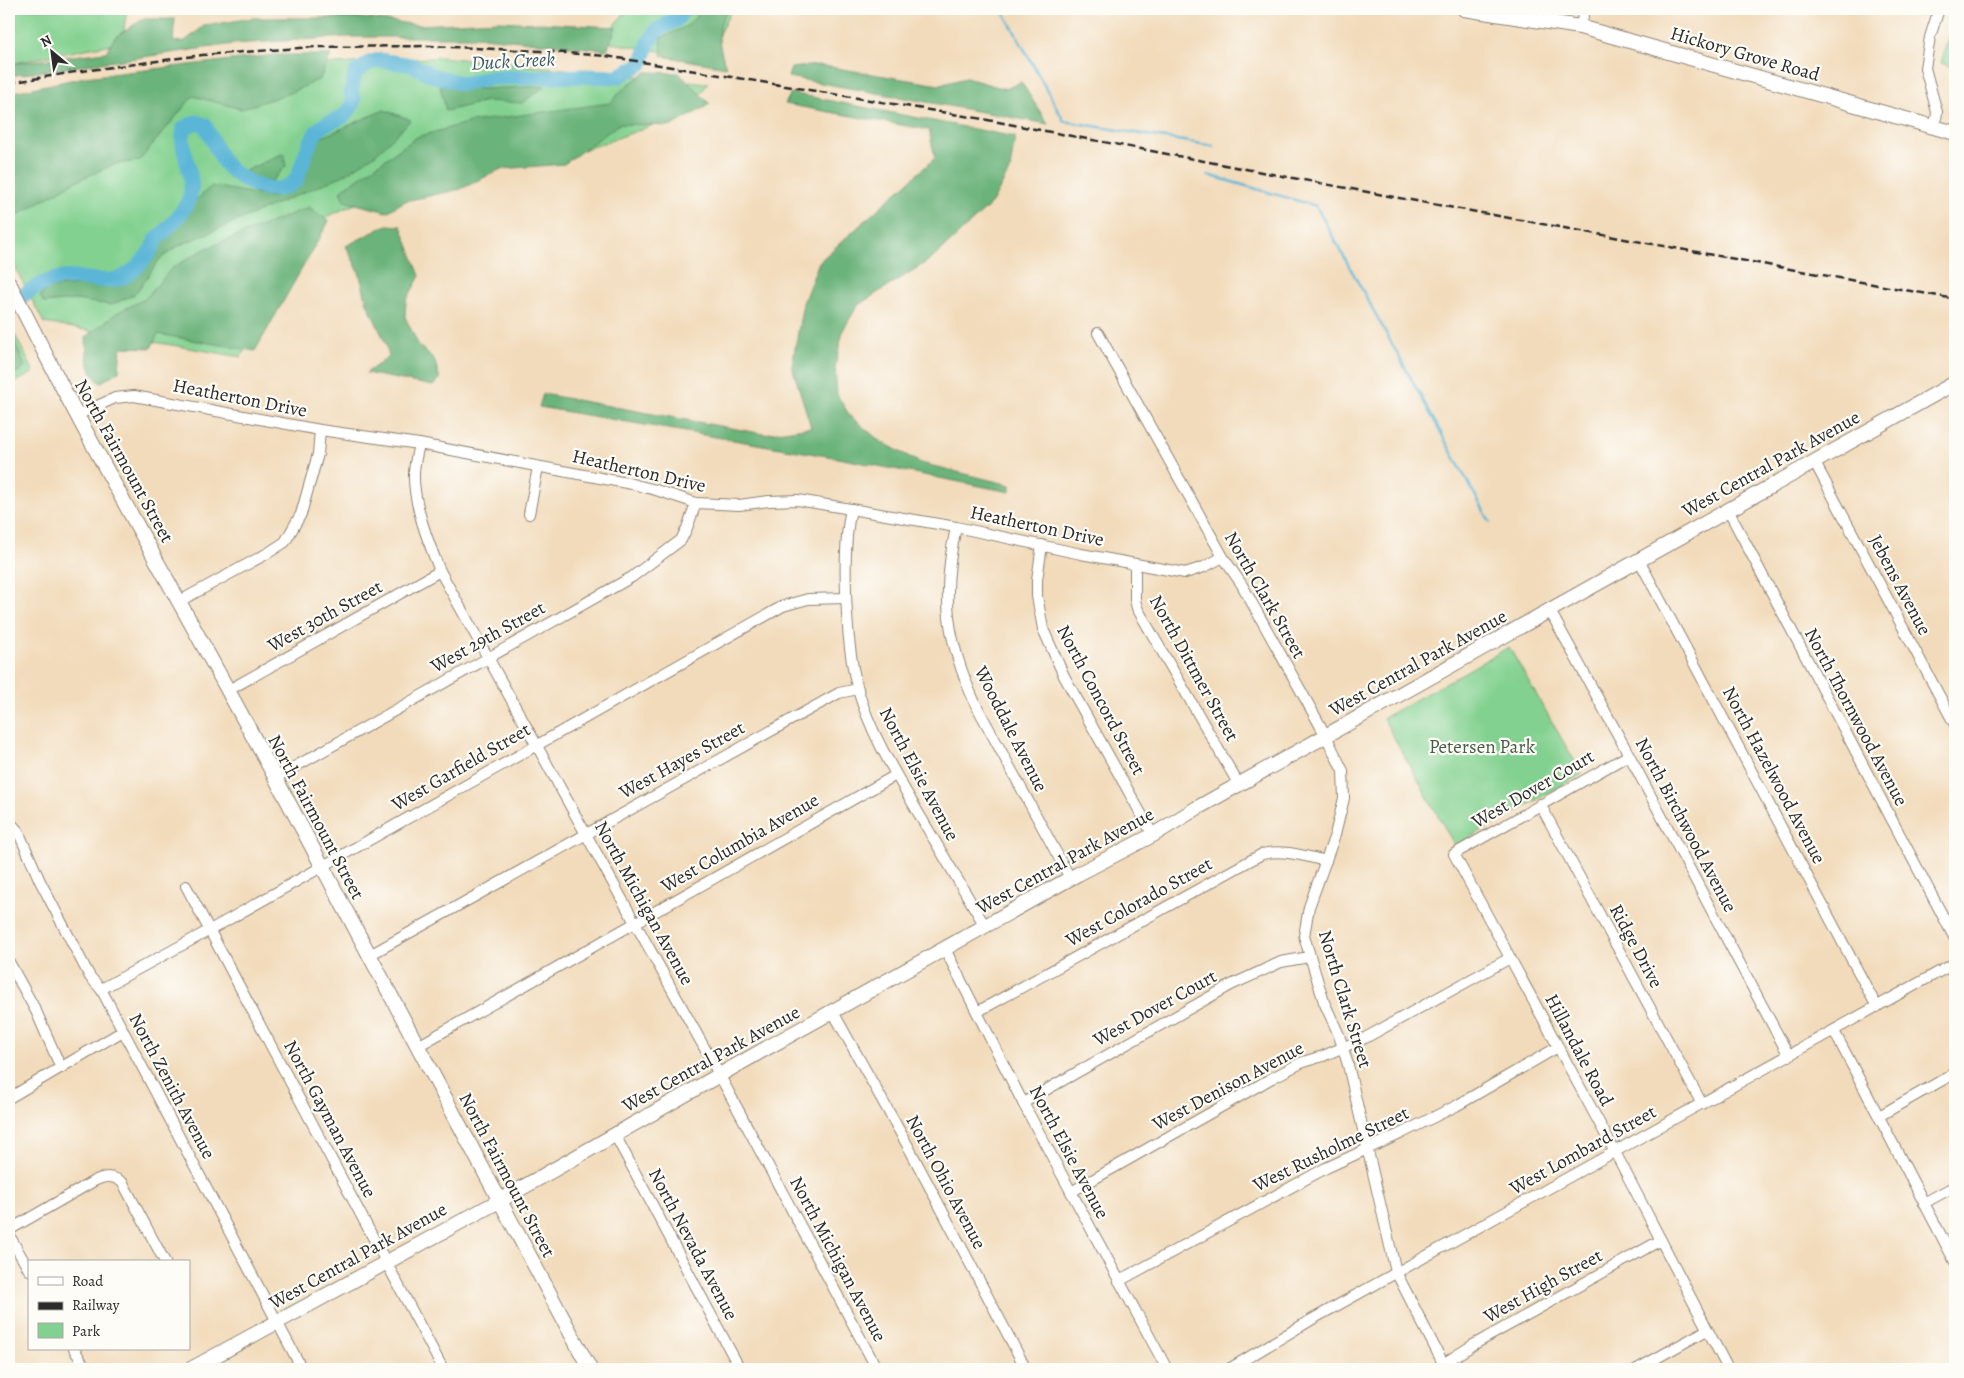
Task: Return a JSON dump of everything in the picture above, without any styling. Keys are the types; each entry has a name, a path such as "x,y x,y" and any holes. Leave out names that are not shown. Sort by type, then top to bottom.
{"street":[{"name":"Hickory Grove Road","path":"1464,9 1580,27 1955,133"},
{"path":"1580,27 1583,16 1581,9"},
{"path":"1935,127 1937,112 1925,68 1930,37 1939,9"},
{"name":"North Fairmount Street","path":"9,283 77,415 180,601 368,956 418,1046 498,1201 590,1369"},
{"name":"North Clark Street","path":"1098,333 1223,557 1242,585 1326,736 1343,771 1344,798 1335,835 1309,907 1304,936 1324,1002 1343,1048 1369,1149 1396,1272 1445,1367"},
{"name":"West Central Park Avenue","path":"191,1369 498,1201 1070,878 1154,835 1239,785 1955,383"},
{"name":"Heatherton Drive","path":"77,415 115,398 134,396 320,430 419,444 632,484 696,504 739,505 798,500 956,527 1042,546 1185,572 1204,568 1223,557"},
{"path":"180,601 285,542 301,514 318,454 320,430"},
{"name":"North Michigan Avenue","path":"419,444 414,474 416,493 424,532 440,571 720,1076 877,1369"},
{"name":"Jebens Avenue","path":"1814,462 1955,725"},
{"path":"529,514 538,467"},
{"name":"West 29th Street","path":"275,778 632,576 680,540 687,528 696,504"},
{"name":"North Elsie Avenue","path":"851,509 847,527 846,598 853,669 858,689 878,741 896,775 985,926"},
{"name":"North Thornwood Avenue","path":"1728,510 1955,939"},
{"name":"Wooddale Avenue","path":"956,527 950,555 947,606 953,644 962,674 975,703 1070,878"},
{"name":"North Concord Street","path":"1042,546 1037,580 1037,596 1043,629 1064,676 1154,835"},
{"name":"North Hazelwood Avenue","path":"1639,560 1877,1007"},
{"name":"North Dittmer Street","path":"1135,564 1135,600 1137,608 1239,785"},
{"name":"West 30th Street","path":"227,691 440,571"},
{"name":"West Garfield Street","path":"101,989 210,930 783,606 808,599 846,598"},
{"name":"North Birchwood Avenue","path":"1550,611 1629,755 1788,1056"},
{"name":"West Hayes Street","path":"368,956 585,833 839,693 858,689"},
{"name":"West Dover Court","path":"1454,854 1629,755"},
{"name":"West Columbia Avenue","path":"418,1046 896,775"},
{"name":"Ridge Drive","path":"1540,804 1702,1104"},
{"name":"North Zenith Avenue","path":"9,821 18,831 40,881 90,977 101,989 302,1369"},
{"name":"West Colorado Street","path":"976,1012 1262,854 1273,852 1290,853 1326,861"},
{"name":"Hillandale Road","path":"1454,854 1615,1152 1728,1369"},
{"name":"North Gayman Avenue","path":"186,886 443,1369"},
{"name":"North Elsie Avenue","path":"944,949 1070,1192 1166,1369"},
{"name":"West Dover Court","path":"1023,1103 1231,986 1281,962 1309,957"},
{"name":"West Denison Avenue","path":"1070,1192 1272,1078 1303,1062 1365,1038 1510,958"},
{"path":"9,962 36,1011 61,1068"},
{"name":"West Lombard Street","path":"1229,1369 1396,1272 1955,963"},
{"name":"North Ohio Avenue","path":"832,1012 909,1148 1026,1369"},
{"path":"9,1098 123,1031"},
{"path":"1834,1031 1955,1262"},
{"name":"West Rusholme Street","path":"1119,1281 1318,1172 1456,1106 1558,1048"},
{"path":"1879,1116 1955,1074"},
{"name":"North Nevada Avenue","path":"615,1135 740,1369"},
{"path":"9,1230 79,1189 109,1176 123,1183 164,1260"},
{"path":"1924,1203 1955,1186"},
{"path":"9,1235 28,1268"},
{"name":"West High Street","path":"1445,1367 1473,1345 1661,1240"},
{"path":"1638,1369 1708,1330"},
{"path":"75,1350 86,1369"}],"green space":[{"path":"9,9 127,9 122,42 9,64"},
{"path":"628,9 732,9 706,59 600,41"},
{"path":"703,9 728,9 719,30 721,52 726,67 662,56 661,38 687,26"},
{"path":"252,18 363,18 419,25 498,21 616,27 607,50 482,37 346,37 234,44 9,76 9,64 106,52 115,37 143,19 175,19 173,42 185,41 204,26"},
{"path":"1949,35 1955,37 1955,68 1941,63"},
{"path":"275,55 331,55 320,79 290,93 241,109 193,96 139,161 115,164 74,182 9,220 9,93 85,77"},
{"path":"441,57 708,83 687,113 556,160 433,170 319,220 241,357 44,323 9,256 9,108 201,73"},
{"path":"818,65 939,85 966,78 1006,89 1021,82 1048,124 788,77 791,68"},
{"path":"646,72 679,73 710,104 672,126 619,124 564,164 501,169 461,189 405,201 387,212 344,201 340,191 417,137 470,122 610,103 625,87"},
{"path":"440,86 481,89 545,86 522,103 486,101 446,111"},
{"path":"791,93 1015,137 1010,169 992,203 933,258 858,305 843,330 835,367 837,395 850,416 880,441 921,463 1010,485 1010,492 833,457 539,407 543,394 764,434 811,427 792,366 803,303 819,262 935,158 929,130 785,104"},
{"path":"384,110 411,120 376,154 344,175 178,246 160,259 135,294 111,305 75,300 44,303 40,296 49,287 105,284 128,271 160,242 185,211 211,186 273,197 298,184 318,139"},
{"path":"284,153 286,166 272,181 251,181 243,172"},
{"path":"309,207 329,221 255,351 158,334 151,348 121,347 119,371 100,383 95,378 88,362 86,337 118,312 145,299 172,268 205,249"},
{"path":"387,225 401,226 420,276 406,301 405,317 419,346 434,359 440,379 433,386 366,373 389,357 386,344 367,303 359,272 346,246"},
{"path":"9,323 34,372 9,386"},
{"path":"11,332 25,367 9,377 9,334"},
{"name":"Petersen Park","path":"1509,647 1582,774 1455,846 1383,718"}],"waterway":[{"name":"Duck Creek","path":"9,305 35,288 52,280 61,278 119,279 138,266 150,252 156,239 177,218 188,201 191,179 183,137 184,128 196,122 205,125 223,161 240,177 263,188 280,189 296,181 309,145 320,128 346,114 354,100 351,93 355,73 369,63 379,60 412,65 432,75 463,84 489,78 617,77 641,64 649,42 657,30 676,20 684,9"},
{"path":"1002,9 1064,121 1213,146"},
{"path":"1208,175 1316,206 1490,522"}],"railway":[{"path":"9,83 202,55 314,47 430,46 606,56 977,118 1383,195 1955,299"}]}
